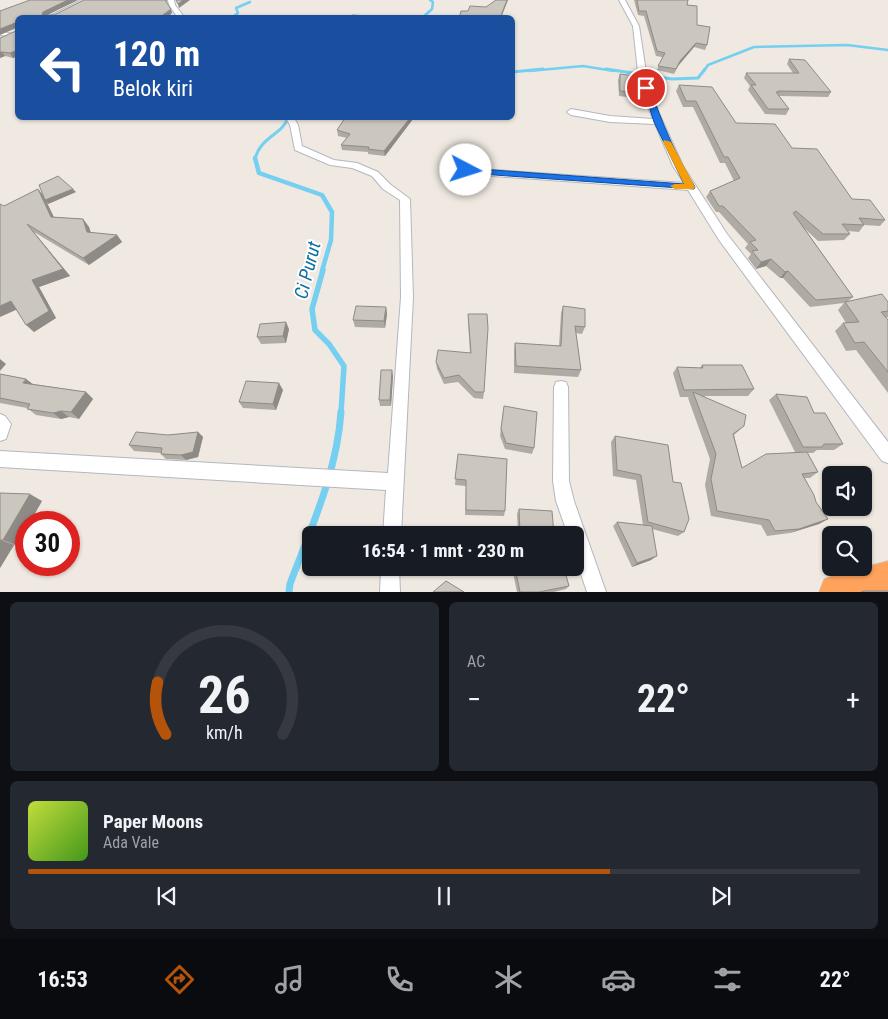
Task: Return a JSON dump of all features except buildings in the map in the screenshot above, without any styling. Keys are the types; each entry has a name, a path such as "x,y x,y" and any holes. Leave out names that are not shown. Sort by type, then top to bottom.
{"highway":[{"path":"837,592 888,579"}],"street":[{"path":"55,15 87,0"},
{"path":"171,0 172,5 180,15"},
{"path":"622,0 636,26 642,74 658,122 678,166 723,237 888,455"},
{"path":"0,38 15,32"},
{"path":"0,33 9,34"},
{"path":"571,112 610,119 658,122"},
{"path":"291,120 296,130 294,139 298,148 326,161 354,165 375,174 386,187 405,199 407,297 393,526"},
{"path":"466,170 691,187"},
{"path":"561,387 561,481 576,533 597,592"},
{"path":"0,420 3,424 0,434"},
{"path":"0,459 396,482"},
{"path":"390,576 390,592"}],"waterway":[{"path":"425,15 432,9 433,2 430,0"},
{"name":"Ci Purut","path":"235,15 238,13 236,8 250,2"},
{"path":"704,71 708,65 754,47 847,45 888,50"},
{"path":"529,71 583,66 614,71"},
{"path":"515,72 543,69"},
{"path":"606,69 672,79 698,78 705,69"},
{"name":"Ci Purut","path":"255,159 266,140 281,128 287,120"},
{"name":"Ci Purut","path":"255,159 259,173 322,195 332,212 331,240 322,271"},
{"name":"Ci Purut","path":"323,270 312,309 315,330 329,344 344,366 341,413"},
{"name":"Ci Purut","path":"289,592 290,584 329,478 339,434 341,412"}],"slow traffic":[{"path":"667,142 678,166 691,187 675,186"}],"route":[{"path":"466,170 638,185 691,187 678,166 658,122 646,88"}]}
